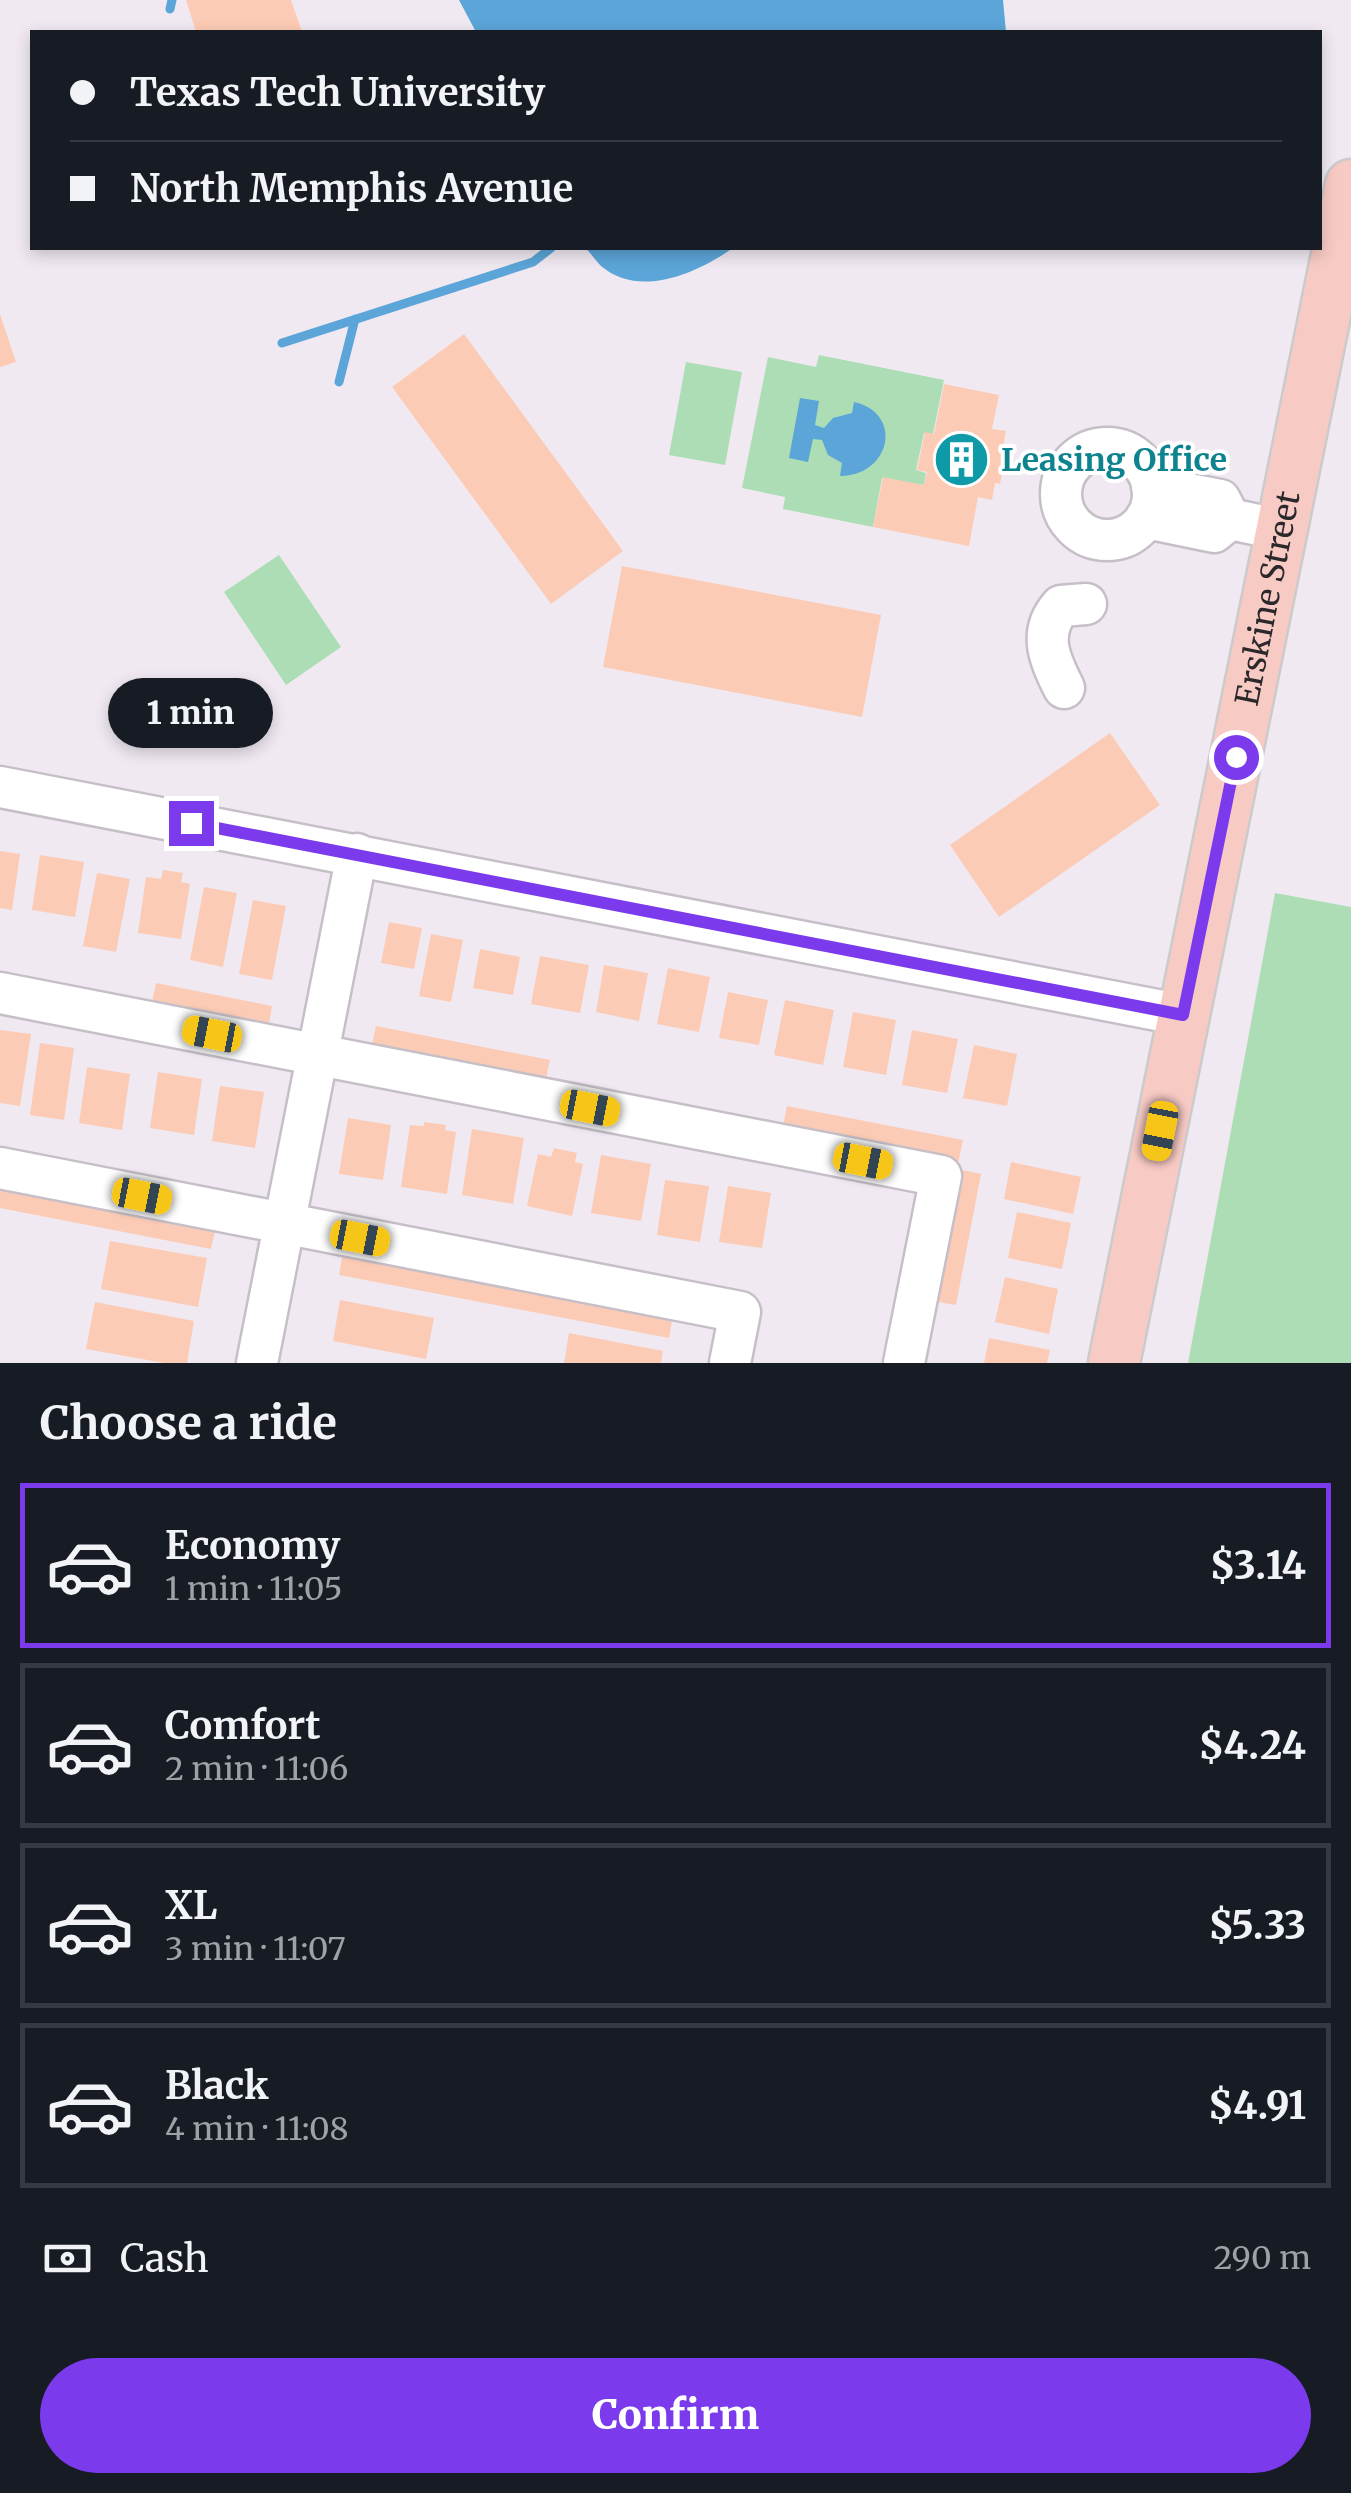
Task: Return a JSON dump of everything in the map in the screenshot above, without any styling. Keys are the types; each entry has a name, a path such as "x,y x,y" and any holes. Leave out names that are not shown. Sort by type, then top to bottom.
{"main road":[{"name":"Erskine Street","path":"1114,1363 1351,185"}],"street":[{"path":"1149,502 1214,532 1230,518 1282,530"},
{"path":"1064,688 1048,657 1054,614 1061,606 1086,604"},
{"path":"0,787 1183,1015"},
{"path":"257,1363 357,854"},
{"path":"0,993 941,1176 904,1363"},
{"path":"0,1168 740,1312 730,1363"}],"green space":[{"path":"819,355 944,380 933,434 924,433 916,470 926,473 924,485 882,478 873,527 783,509 785,497 742,488 768,357 816,367"},
{"path":"686,362 742,372 725,465 669,455"},
{"path":"279,555 341,647 286,685 224,592"},
{"path":"1275,893 1351,907 1351,1363 1188,1363"}],"water":[{"path":"459,0 1003,0 1006,30 475,30"},
{"path":"587,250 730,250 703,266 668,279 633,281 601,266"},
{"path":"800,398 819,401 815,425 824,428 833,418 852,413 854,402 870,408 885,430 885,443 871,466 840,476 842,463 828,455 822,440 813,439 808,462 789,458"}],"building":[{"path":"186,0 291,0 301,30 195,30"},
{"path":"0,314 16,362 0,367"},
{"path":"464,334 623,551 551,604 392,387"},
{"name":"Leasing Office","path":"944,384 999,395 992,429 1006,431 1003,448 1007,449 1000,484 995,483 992,500 978,497 969,546 873,527 883,477 924,485 927,472 917,470 925,432 934,434"},
{"path":"622,566 881,615 862,717 603,667"},
{"path":"1110,733 1160,805 999,917 950,845"},
{"path":"0,851 20,854 12,910 0,908"},
{"path":"40,855 84,862 75,917 32,910"},
{"path":"163,870 183,873 181,882 190,884 181,939 138,933 146,877 161,879"},
{"path":"97,873 130,879 116,952 83,946"},
{"path":"204,887 237,893 223,967 190,960"},
{"path":"253,900 286,906 272,980 239,974"},
{"path":"389,922 422,928 414,969 381,963"},
{"path":"431,934 463,940 451,1002 419,996"},
{"path":"480,949 520,957 513,995 473,988"},
{"path":"540,956 589,965 580,1013 531,1004"},
{"path":"604,965 648,973 639,1021 596,1012"},
{"path":"668,968 710,977 699,1032 657,1024"},
{"path":"156,983 272,1006 268,1030 151,1007"},
{"path":"728,992 768,1000 759,1045 719,1038"},
{"path":"785,1000 834,1010 823,1065 774,1055"},
{"path":"853,1012 896,1020 886,1075 843,1067"},
{"path":"376,1026 550,1060 545,1083 371,1049"},
{"path":"0,1030 31,1034 20,1106 0,1103"},
{"path":"912,1030 958,1039 947,1093 902,1085"},
{"path":"40,1043 74,1048 64,1120 30,1115"},
{"path":"974,1045 1017,1054 1007,1106 963,1098"},
{"path":"87,1067 130,1074 122,1130 79,1123"},
{"path":"158,1072 202,1079 194,1135 150,1128"},
{"path":"220,1086 264,1092 255,1148 212,1141"},
{"path":"787,1106 963,1140 958,1164 782,1130"},
{"path":"348,1118 391,1125 383,1180 339,1174"},
{"path":"424,1122 446,1125 445,1130 456,1132 447,1194 401,1187 410,1125 424,1126"},
{"path":"472,1129 524,1138 513,1204 462,1195"},
{"path":"554,1148 577,1153 575,1162 583,1164 572,1216 527,1206 538,1154 551,1157"},
{"path":"601,1155 651,1164 641,1221 591,1213"},
{"path":"1011,1162 1081,1177 1073,1214 1004,1199"},
{"path":"957,1169 981,1174 956,1305 932,1301"},
{"path":"665,1180 709,1186 700,1242 657,1235"},
{"path":"0,1184 216,1226 211,1249 0,1208"},
{"path":"728,1186 771,1193 762,1248 719,1242"},
{"path":"1017,1212 1071,1223 1062,1269 1008,1258"},
{"path":"110,1241 207,1258 198,1307 101,1289"},
{"path":"343,1252 673,1315 669,1338 339,1275"},
{"path":"1005,1277 1058,1289 1049,1334 995,1322"},
{"path":"340,1300 434,1318 426,1359 333,1341"},
{"path":"95,1302 194,1321 187,1363 164,1363 86,1349"},
{"path":"569,1333 663,1351 661,1363 564,1363"},
{"path":"989,1338 1050,1350 1047,1363 984,1363"}],"waterway":[{"path":"170,9 172,0"},
{"path":"282,343 533,262 548,250"},
{"path":"339,382 355,319"}],"place":[{"name":"Leasing Office","path":"962,460"}],"route":[{"path":"191,823 1183,1015 1236,757"}]}
